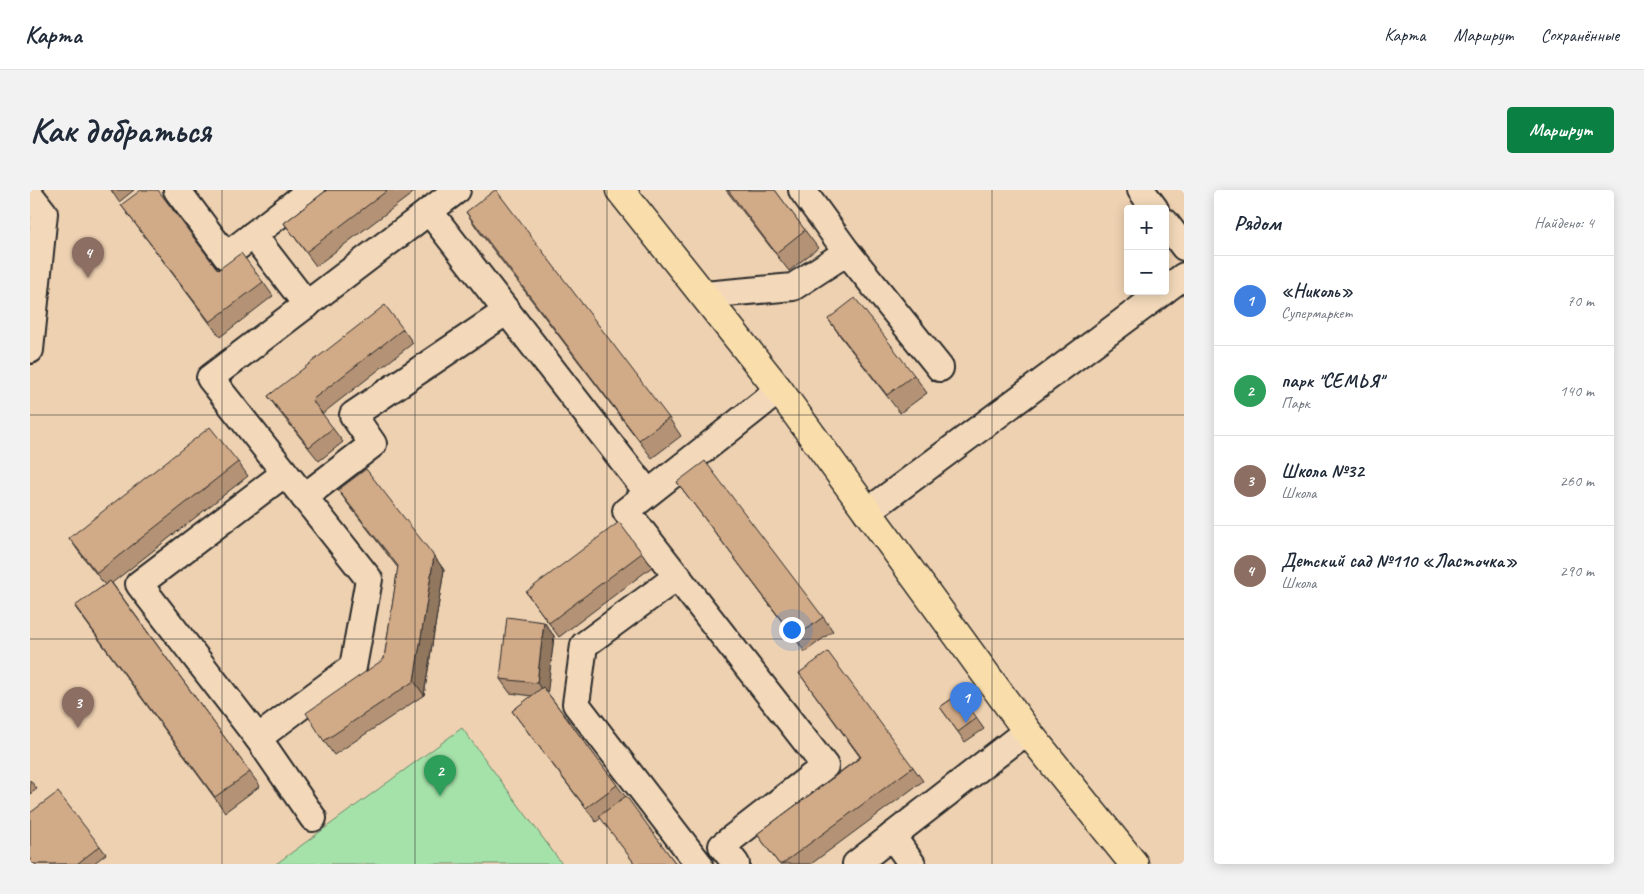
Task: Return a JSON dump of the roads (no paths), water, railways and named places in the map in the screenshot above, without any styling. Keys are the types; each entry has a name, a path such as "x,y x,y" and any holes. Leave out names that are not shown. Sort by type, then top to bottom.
{"main road":[{"path":"620,190 779,390 1027,731 1134,864"}],"street":[{"path":"177,190 226,256 311,190"},
{"path":"258,738 353,667 369,579 210,378 457,190"},
{"path":"802,190 847,252 940,368"},
{"path":"1141,190 1152,205"},
{"path":"30,195 44,213 30,350"},
{"path":"430,211 648,493"},
{"path":"1169,227 1184,247"},
{"path":"253,235 307,305"},
{"path":"704,295 793,286 847,252"},
{"path":"1169,287 1184,276"},
{"path":"867,512 1159,295"},
{"path":"304,497 373,444 353,415 507,311"},
{"path":"678,576 584,645 576,704 700,864 729,855 825,766 678,576 626,510 779,390"},
{"path":"286,473 139,584 258,738 313,818"},
{"path":"856,864 1027,731"},
{"path":"892,836 912,864"}],"place":[{"name":"Детский сад №110 «Ласточка»","path":"88,278"},
{"name":"«Николь»","path":"966,723"},
{"name":"Школа №32","path":"78,728"},
{"name":"парк \"СЕМЬЯ\"","path":"440,796"}]}
